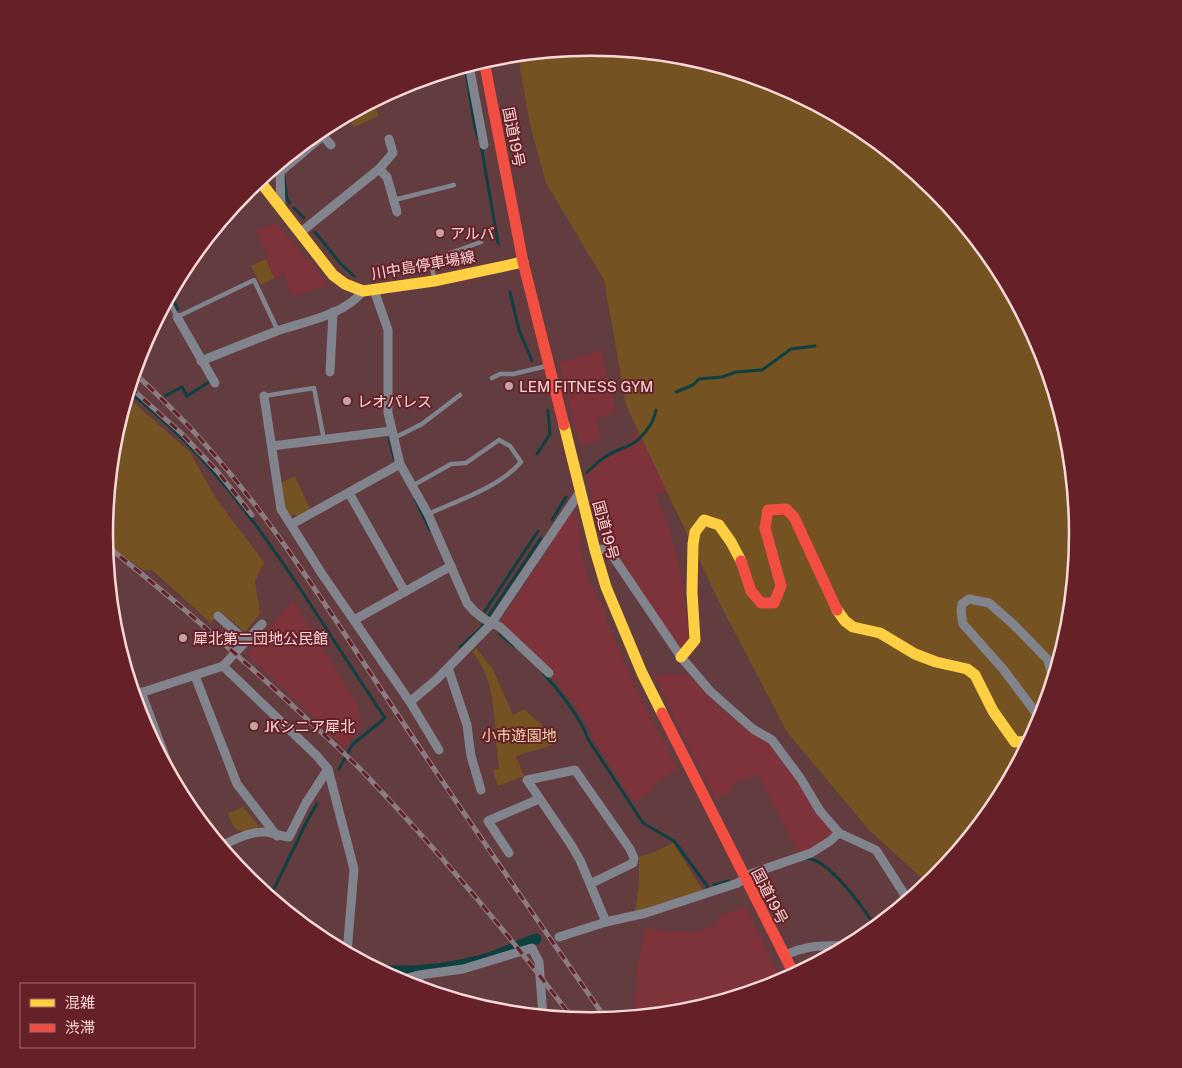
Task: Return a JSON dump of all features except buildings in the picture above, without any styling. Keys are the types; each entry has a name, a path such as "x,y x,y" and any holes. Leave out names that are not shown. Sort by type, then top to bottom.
{"main road":[{"name":"国道19号","path":"485,68 522,262 606,587 642,673 790,967"},
{"name":"川中島停車場線","path":"264,186 333,274 345,284 368,290 434,281 522,262"},
{"path":"681,657 695,640 692,592 693,563 695,532 699,526 704,520 719,524 744,567 751,591 761,603 774,603 782,586 765,528 768,510 786,509 794,517 834,606 845,621 853,627 880,632 914,654 936,662 967,669 975,675 993,711 1015,742 1021,742"}],"street":[{"path":"471,72 484,145"},
{"path":"325,138 331,145"},
{"path":"300,232 379,169 393,153 388,139"},
{"path":"379,169 386,177 397,212"},
{"path":"278,173 281,208"},
{"path":"201,361 333,312 355,301 368,290 388,330 388,413 400,464 428,514 467,604 474,612 500,627 549,673"},
{"path":"330,372 333,312"},
{"path":"177,317 214,383"},
{"path":"264,396 281,510 292,524 322,574 410,702 439,750"},
{"path":"272,446 392,435"},
{"path":"292,524 400,464"},
{"path":"349,492 405,592"},
{"path":"410,702 448,668 487,621 580,492"},
{"path":"595,550 605,549 612,555 681,657 710,691 753,729 772,740 801,779 820,811 839,833 876,850 904,894"},
{"path":"354,620 451,566"},
{"path":"1034,711 1003,669 962,624 960,611 962,604 968,599 989,603 1051,662"},
{"path":"218,616 246,641"},
{"path":"141,693 223,666 262,624"},
{"path":"1047,658 1050,666"},
{"path":"223,666 316,755 328,769 354,869 348,945"},
{"path":"448,668 467,725 470,756 480,790"},
{"path":"195,676 237,784 277,836"},
{"path":"227,843 250,834 266,832 277,836 289,837 306,803 328,769"},
{"path":"590,884 633,863 634,858 630,849 575,770 527,780 570,842 606,922"},
{"path":"509,854 488,821 539,799"},
{"path":"558,937 606,922 646,913 738,883 750,874 811,853 830,842 839,833"},
{"path":"784,956 793,951 817,945 834,946"},
{"path":"413,977 463,969 532,948 539,962 543,1009"}],"lane":[{"path":"394,200 454,185"},
{"path":"434,281 430,260 481,242"},
{"path":"172,306 177,317 254,280 278,331"},
{"path":"492,378 500,374 513,374 549,365"},
{"path":"264,396 314,388 324,440"},
{"path":"392,435 422,424 460,395"},
{"path":"412,486 451,464 466,463 499,440 510,446 520,462 514,470 484,489 428,514"}],"shaded area":[{"path":"276,223 328,284 293,297 284,274 274,278 266,259 269,257 256,230"},
{"path":"600,350 616,413 596,418 601,440 580,445 559,363"},
{"path":"642,426 692,484 656,495 668,525 680,568 689,636 687,643 681,646 678,646 601,536 586,474 608,455 626,446"},
{"path":"569,513 577,513 582,555 589,581 607,613 605,617 630,675 677,769 652,785 654,789 634,802 594,740 587,723 548,668 500,622 546,553"},
{"path":"293,600 358,705 362,724 345,748 247,654"},
{"path":"688,674 717,705 748,730 765,738 776,750 831,829 831,838 799,854 758,774 731,785 732,790 716,799 654,675"},
{"path":"745,906 778,973 745,986 684,1003 634,1010 637,970 645,928 672,932 696,932 716,925 719,917"}],"green space":[{"path":"560,57 622,57 684,65 745,82 774,93 830,120 882,155 929,196 950,219 970,243 1005,295 1032,351 1043,380 1060,441 1068,503 1069,534 1065,596 1060,627 1043,688 1032,717 1005,773 970,825 922,878 869,830 787,732 720,604 626,405 604,280 546,183 530,125 519,62"},
{"path":"376,108 379,116 354,127 350,121"},
{"path":"266,259 274,278 261,285 251,266"},
{"path":"132,402 190,452 217,500 264,562 255,581 260,614 245,632 221,612 211,623 152,570 143,570 113,548 114,503 117,472 122,441"},
{"path":"295,476 310,509 300,515 290,515 284,507 281,483"},
{"name":"小市遊園地","path":"476,648 493,669 513,715 524,709 546,729 553,745 516,756 524,776 498,786 493,770 499,768 491,692 481,664 472,651"},
{"path":"243,807 259,826 255,831 243,831 237,829 232,824 228,813"},
{"path":"673,843 704,892 635,912 639,883 639,857"}],"waterway":[{"path":"466,73 475,128 479,139"},
{"path":"481,145 498,243"},
{"path":"284,177 287,199 290,203"},
{"path":"294,208 304,218"},
{"path":"315,232 341,264 354,276"},
{"path":"510,292 519,330 532,361"},
{"path":"174,302 178,309"},
{"path":"676,392 693,385 699,379 722,377 736,372 762,370 791,349 815,346"},
{"path":"165,396 182,387 187,396 209,382"},
{"path":"134,396 160,417 188,445 240,505 287,570 385,718 352,745 339,769"},
{"path":"537,454 550,434 548,410"},
{"path":"587,472 600,460 639,439 650,425 656,410"},
{"path":"389,439 394,458"},
{"path":"552,520 566,497"},
{"path":"415,499 430,530"},
{"path":"485,611 538,531"},
{"path":"460,647 480,629 541,538"},
{"path":"500,634 514,646"},
{"path":"543,673 575,713 588,739 643,823 674,841 708,887"},
{"path":"273,890 317,804"},
{"path":"805,858 814,860 835,875 845,885 871,920"},
{"path":"714,885 729,881"},
{"path":"399,971 430,970 469,963 489,958 536,939"}],"railway":[{"path":"140,378 201,440 260,511 287,548 443,782 601,1012"},
{"path":"135,392 181,433 217,471 252,515"},
{"path":"114,551 184,609 284,697 359,768 473,894 567,1011"}],"traffic: slow":[{"path":"264,186 333,275 345,284 363,291 434,281 523,262"},
{"path":"564,425 606,587 642,673 662,713"},
{"path":"681,657 695,640 692,592 693,544 695,532 704,520 719,525 741,561"},
{"path":"837,610 845,621 853,627 880,633 915,654 936,662 967,669 975,675 993,711 1015,742 1021,742"}],"traffic: jam":[{"path":"485,68 523,262 564,425"},
{"path":"741,561 751,591 761,603 774,603 781,586 765,528 768,510 786,509 794,517 837,610"},
{"path":"662,713 791,967"}],"place":[{"name":"アルバ","path":"440,233"},
{"name":"LEM FITNESS GYM","path":"509,386"},
{"name":"レオパレス","path":"347,401"},
{"name":"犀北第二団地公民館","path":"183,638"},
{"name":"JKシニア犀北","path":"254,726"}]}
